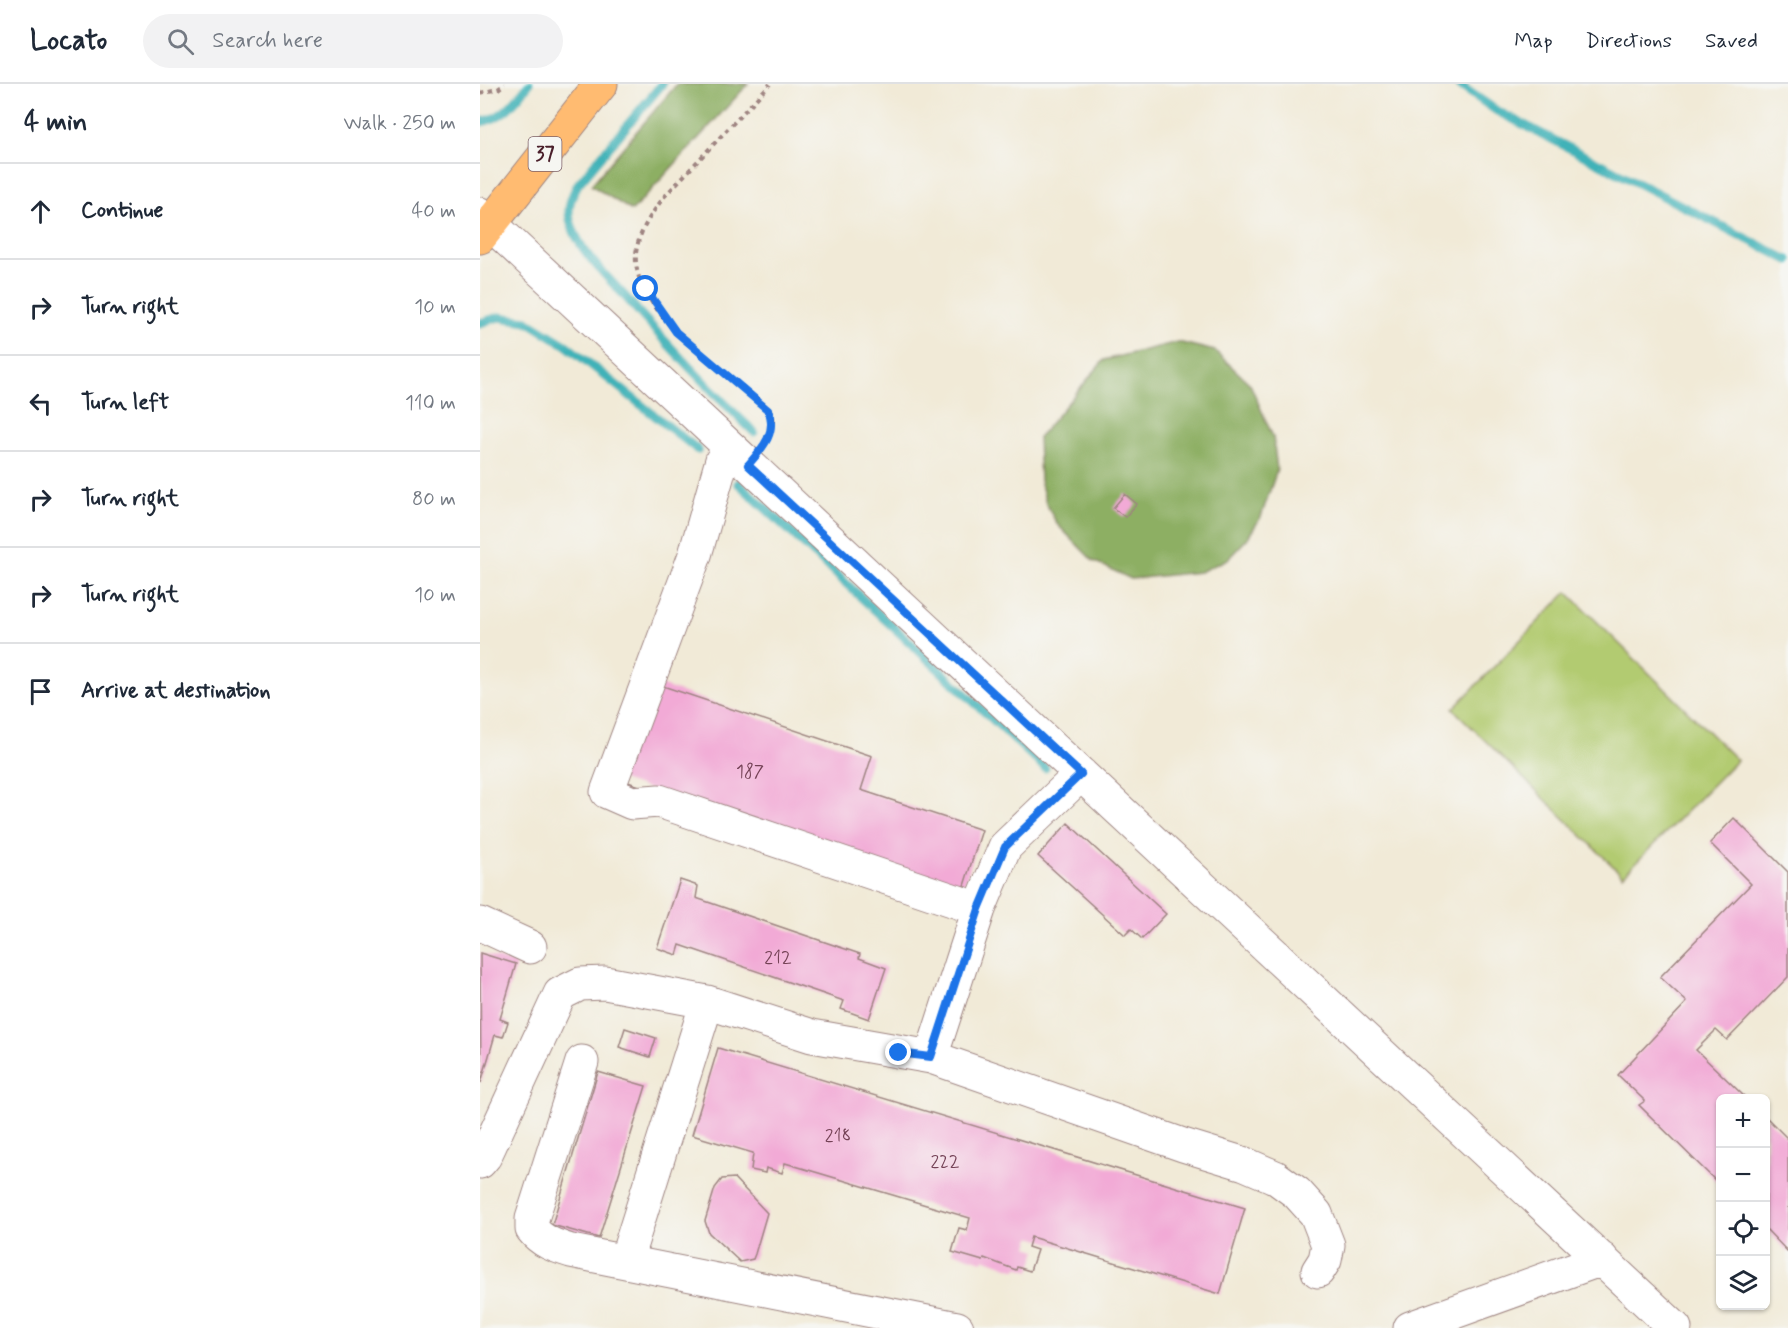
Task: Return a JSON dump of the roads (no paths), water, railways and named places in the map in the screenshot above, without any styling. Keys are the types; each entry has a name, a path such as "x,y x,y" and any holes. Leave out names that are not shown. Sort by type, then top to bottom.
{"main road":[{"name":"37","path":"483,225 601,84"}],"street":[{"path":"483,225 740,456 1675,1328"},
{"path":"740,456 722,460 695,555 607,792 632,803 659,801 979,909"},
{"path":"931,1057 979,909 1005,847 1081,774"},
{"path":"480,924 530,947"},
{"path":"480,1162 485,1156 560,994 580,984 605,983 707,1002 812,1036 931,1057 1183,1145 1245,1164 1275,1177 1298,1193 1323,1227 1328,1245 1325,1260 1318,1271"},
{"path":"626,1260 707,1002"},
{"path":"582,1062 532,1229 537,1236 560,1247 957,1328"},
{"path":"1410,1328 1602,1259"}],"waterway":[{"path":"480,122 502,113 529,84"},
{"path":"662,84 578,184 570,203 570,218 580,243 592,261 687,364 754,432"},
{"path":"1458,84 1497,111 1788,260"},
{"path":"480,323 499,317 527,321 566,345 698,450"},
{"path":"738,483 1045,768"}]}
